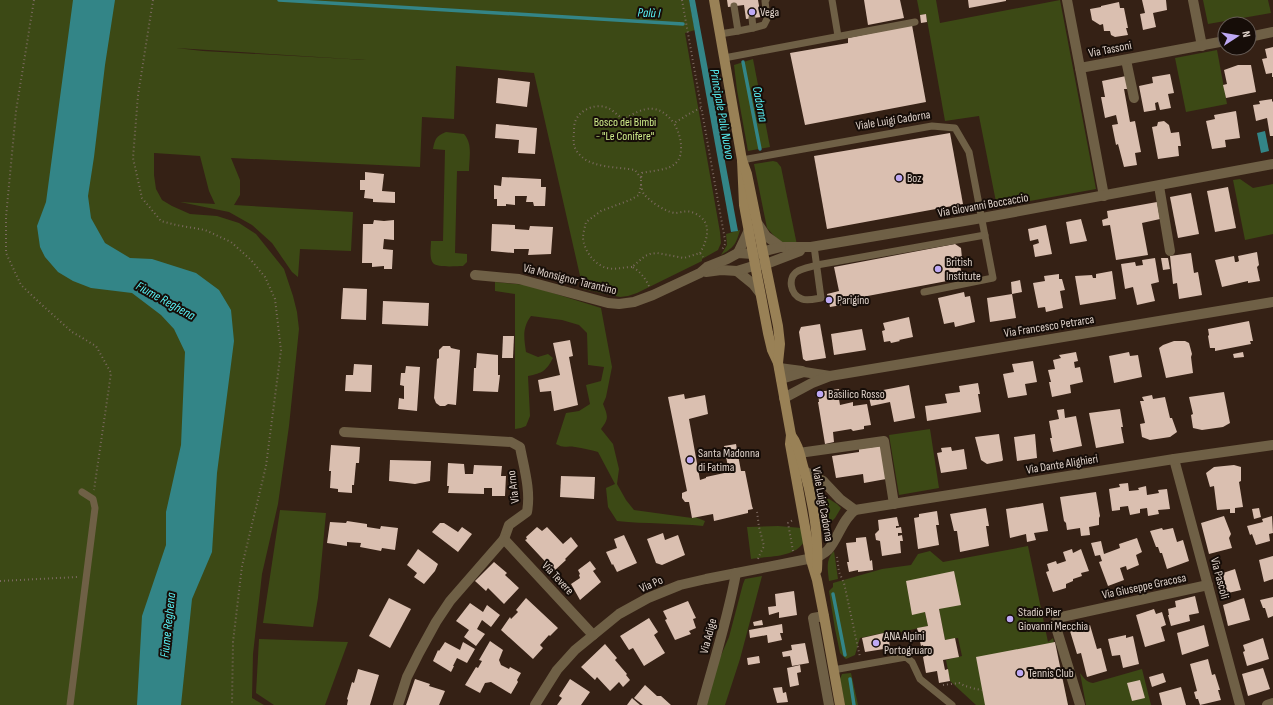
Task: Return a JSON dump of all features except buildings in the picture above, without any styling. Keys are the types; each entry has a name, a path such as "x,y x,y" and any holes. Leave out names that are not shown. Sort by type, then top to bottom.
{"main road":[{"name":"Viale Luigi Cadorna","path":"714,0 742,160 745,211 748,230 759,259 778,326 780,344 778,365"},
{"name":"Viale Luigi Cadorna","path":"742,160 748,174 758,224 760,293 762,305 772,350 778,365 781,379 791,435 790,444 794,468 814,558 840,705"},
{"name":"Viale Luigi Cadorna","path":"791,435 796,442 809,489 816,528 814,558"}],"street":[{"path":"1067,0 1080,68"},
{"path":"1193,0 1202,46"},
{"path":"1257,35 1273,32"},
{"name":"Via Tassoni","path":"1104,196 1080,68 1217,43"},
{"path":"1126,60 1134,98"},
{"name":"Via Giovanni Boccaccio","path":"759,259 781,247 812,246 982,218 1273,164"},
{"path":"1158,186 1170,251"},
{"name":"Viale Luigi Cadorna","path":"745,211 751,216 759,259 765,294 762,305"},
{"path":"758,224 766,236 781,247"},
{"path":"748,230 738,253 759,259"},
{"name":"Via Giovanni Boccaccio","path":"759,259 789,254 812,246"},
{"name":"Via Monsignor Tarantino","path":"475,275 519,279 614,304 634,302 653,295 704,266 728,259 738,253"},
{"name":"Via Monsignor Tarantino","path":"704,266 737,272 750,266 759,259"},
{"path":"737,272 753,284 760,293"},
{"name":"Via Francesco Petrarca","path":"784,398 812,383 830,376 1273,302"},
{"name":"Via Francesco Petrarca","path":"778,365 804,372 830,376"},
{"name":"Via Francesco Petrarca","path":"781,379 804,372"},
{"name":"Via Arno","path":"344,432 511,442 520,447 529,501 527,512 509,525 504,539 463,584 450,601 436,622 408,677 398,705"},
{"path":"799,453 884,441 894,504"},
{"name":"Via Dante Alighieri","path":"855,510 1174,459 1273,445"},
{"name":"Via Pascoli","path":"1174,459 1240,705"},
{"path":"794,468 804,471 823,481 840,499 855,510 850,514 827,551 814,558"},
{"name":"Via Tevere","path":"504,539 593,635"},
{"name":"Via Po","path":"535,705 556,670 575,650 619,614 648,598 680,585 814,558"},
{"name":"Via Adige","path":"702,705 732,596 736,573"},
{"name":"Via Giuseppe Gracosa","path":"1080,705 1055,624 1057,618 1208,585"},
{"path":"824,616 813,618 829,705"},
{"path":"1267,705 1273,703"}],"lane":[{"path":"720,34 764,25 768,19 766,0"},
{"path":"832,0 838,36"},
{"path":"734,6 738,31"},
{"path":"752,18 753,28"},
{"path":"724,58 915,22"},
{"name":"Viale Luigi Cadorna","path":"742,160 932,126 955,128 970,152 982,218"},
{"path":"924,292 993,278 982,218"},
{"path":"812,246 817,266 821,298 805,300 795,296 792,289 794,275 799,271 817,266 985,235"},
{"path":"70,705 95,508 93,499 82,492"},
{"path":"833,670 906,657 912,662 920,679 952,705"}],"path":[{"path":"34,0 16,110 6,217 6,253 21,285 72,332 96,346 111,373 93,499"},
{"path":"153,0 138,95 133,158 142,198 161,221 205,230 231,242 251,260 265,277 275,299 281,350 266,466 242,566 233,642 232,705"},
{"path":"682,0 725,240 725,244 721,251"},
{"path":"641,178 635,170 594,163 582,158 576,151 573,144 575,123 581,113 588,108 605,107 624,119 644,109 652,108 661,111 674,123 681,144 679,161 665,169 642,173 639,195 601,211 586,222 583,237 585,247 593,261 599,266 618,269 632,267 645,256 657,253 684,258 700,253 706,243 708,232 707,226 703,220 695,213 686,211 674,213 656,204 643,194 641,186"},
{"path":"674,123 692,111 701,108"},
{"path":"700,253 704,266"},
{"path":"632,267 638,270 646,280 653,295"},
{"path":"754,570 753,562 759,561 760,554 764,546 757,512"},
{"path":"788,523 794,562"},
{"path":"835,540 839,572 844,583 861,664"},
{"path":"0,581 86,576"},
{"path":"934,690 939,686 956,683 982,690"}],"green space":[{"name":"Bosco dei Bimbi - \"Le Conifere\"","path":"0,0 689,0 695,30 685,33 721,243 718,250 702,259 702,261 628,296 620,297 583,289 534,73 456,66 454,119 422,117 420,167 231,158 240,180 240,195 234,205 353,212 351,251 300,249 298,277 292,272 272,243 252,225 229,212 180,202 215,204 209,191 200,156 154,153 154,175 156,189 162,200 190,214 217,216 239,223 256,234 284,269 297,312 299,329 289,426 278,504 262,574 253,654 252,698 264,705 0,705","holes":["176,48 366,60 203,51"]},
{"path":"917,0 936,0 940,23 1060,0 1096,189 997,207 979,116 945,121 926,14 920,15"},
{"path":"1203,0 1268,0 1271,13 1254,16 1217,16 1217,22 1208,24"},
{"path":"1217,50 1227,104 1186,112 1175,58"},
{"path":"753,59 770,147 748,151 734,65"},
{"path":"446,132 464,134 470,147 469,171 457,171 455,253 467,254 467,262 463,266 435,265 432,261 431,255 431,241 443,241 445,150 433,149 436,138"},
{"path":"773,161 777,162 781,167 797,245 784,244 767,228 754,164"},
{"path":"1240,179 1253,188 1273,184 1273,234 1245,240 1233,180"},
{"path":"740,230 734,246 721,255 727,245 726,234"},
{"path":"495,282 527,285 601,308 612,367 606,397 603,404 607,417 601,429 613,444 619,469 617,484 626,500 634,510 692,518 695,517 705,521 703,526 617,521 608,507 606,488 615,484 598,452 556,444 566,413 579,411 590,404 586,385 601,381 604,367 588,365 587,333 579,325 562,320 531,316 528,320 524,333 526,352 538,357 548,354 553,358 544,371 528,376 530,416 526,426 515,429 515,294 495,291"},
{"path":"930,429 939,488 899,495 889,435"},
{"path":"827,499 837,504 841,508 831,522 823,512"},
{"path":"280,510 326,513 318,598 313,627 263,623"},
{"path":"778,526 802,528 804,542 800,547 787,554 751,559 747,527"},
{"path":"1028,546 1048,642 1053,638 1068,705 976,705 950,681 946,660 962,656 958,638 945,640 939,609 925,612 928,626 888,635 887,632 860,638 855,655 846,659 840,653 829,591 833,587 833,583 882,569 911,565 918,554 930,551 943,562"},
{"path":"834,551 838,579 829,581 828,562"},
{"path":"762,576 740,659 725,705 706,705 719,660 729,637 745,579"},
{"path":"259,639 348,642 325,705 274,705 256,693"},
{"path":"1142,669 1151,705 1086,705 1080,673 1087,681 1093,683"},
{"path":"851,673 858,705 845,705 840,679 842,674"}],"water":[{"name":"Fiume Reghena","path":"73,0 115,0 88,196 91,218 105,243 130,258 152,259 196,273 219,290 231,310 234,341 217,473 212,552 192,599 181,705 137,705 142,616 166,545 166,512 181,445 185,352 174,329 161,315 132,293 91,288 73,281 58,272 45,257 40,247 37,226 46,202"},
{"path":"689,0 695,0 738,231 731,232"},
{"path":"1265,131 1269,151 1261,153 1257,133"}],"waterway":[{"name":"Palù I","path":"279,0 683,24"},
{"name":"Cadorna","path":"743,62 760,149"},
{"path":"833,594 845,655"},
{"path":"850,679 854,705"}],"place":[{"name":"Vega","path":"752,12"},
{"name":"Boz","path":"899,178"},
{"name":"British Institute","path":"938,269"},
{"name":"Parigino","path":"829,300"},
{"name":"Basilico Rosso","path":"820,394"},
{"name":"Santa Madonna di Fatima","path":"690,460"},
{"name":"Stadio Pier Giovanni Mecchia","path":"1010,619"},
{"name":"ANA Alpini Portogruaro","path":"876,643"},
{"name":"Tennis Club","path":"1020,673"}],"water label":[{"name":"Principale Palù Nuovo","path":"723,114"}]}
